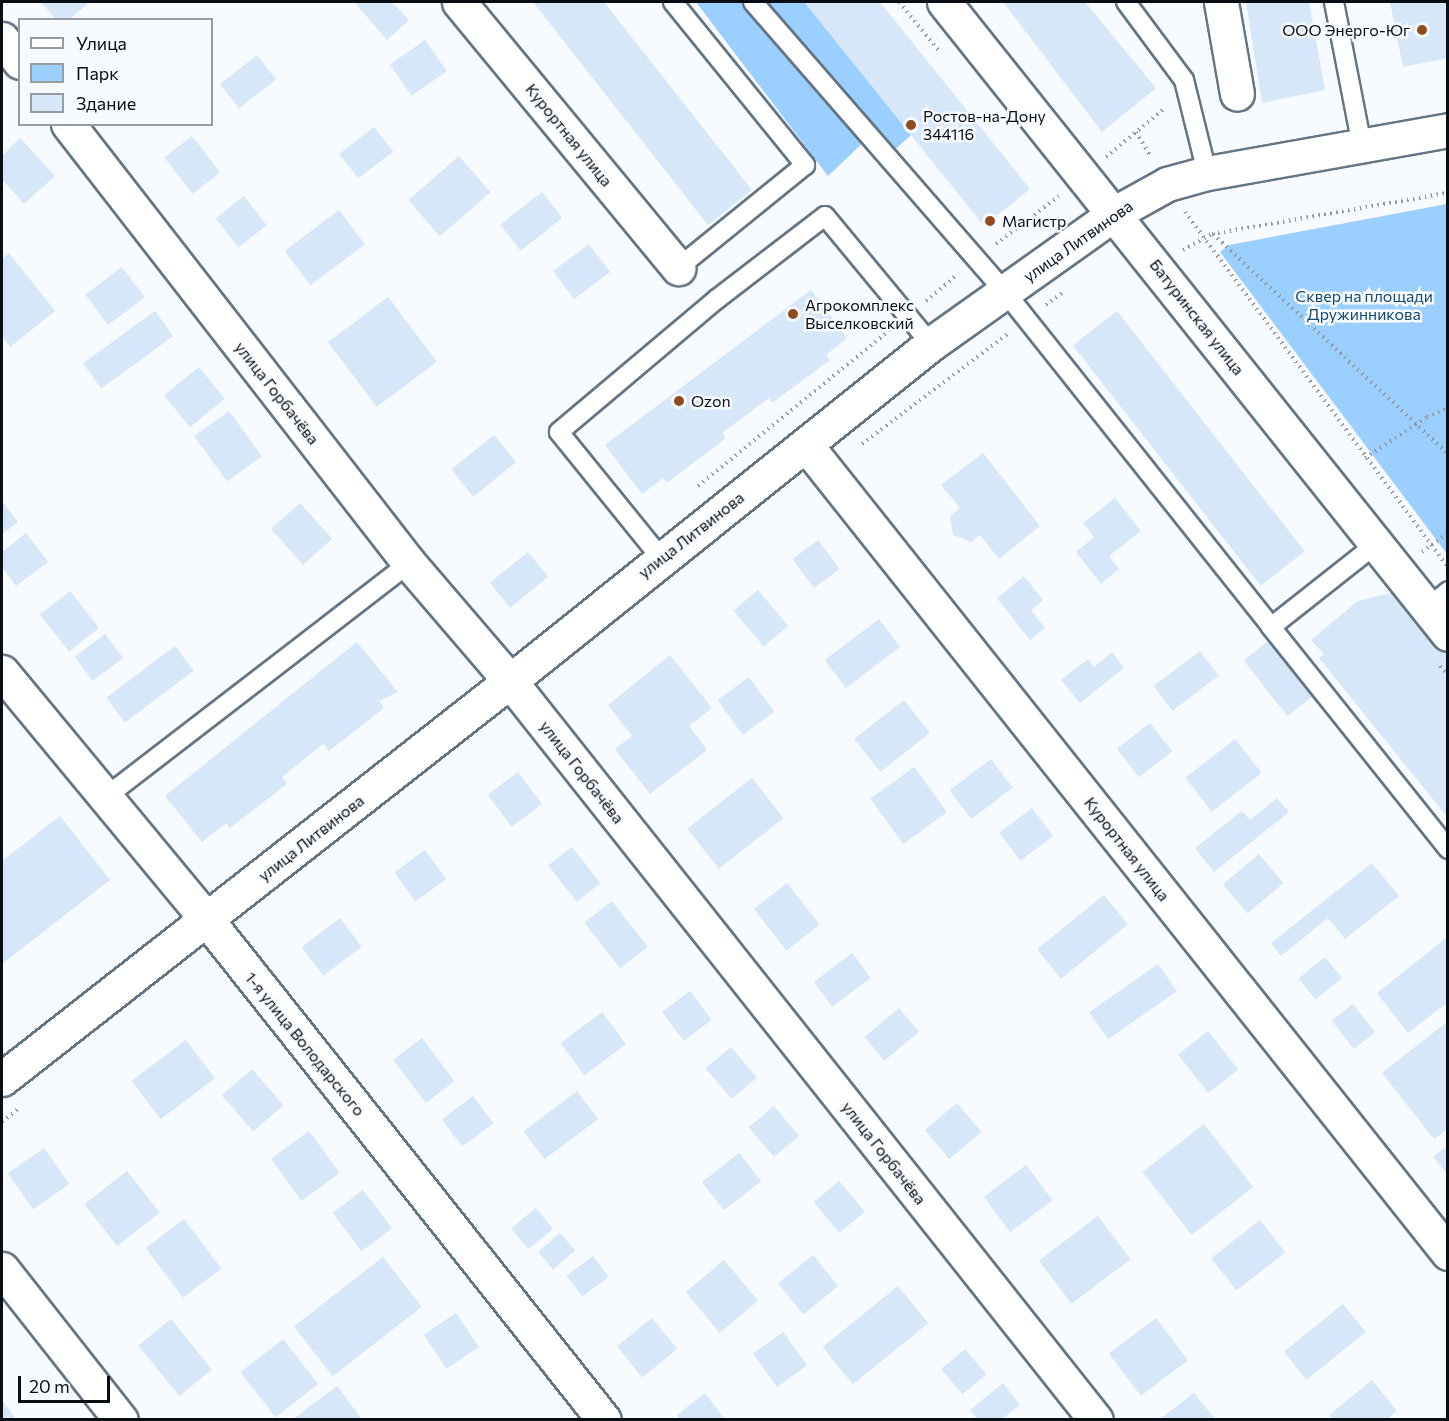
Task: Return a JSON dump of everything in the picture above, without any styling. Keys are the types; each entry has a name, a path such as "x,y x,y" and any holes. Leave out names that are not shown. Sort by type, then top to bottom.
{"street":[{"name":"Курортная улица","path":"459,2 678,268"},
{"name":"Батуринская улица","path":"944,2 1115,213 1375,545 1438,600 1448,634"},
{"path":"1221,2 1237,94"},
{"path":"2,39 18,59"},
{"name":"улица Горбачёва","path":"70,126 409,563 510,681 1096,1419"},
{"name":"улица Литвинова","path":"2,1079 510,681 661,558 931,345 1115,213 1167,184 1207,173 1448,130"},
{"name":"Курортная улица","path":"806,445 1448,1253"},
{"name":"1-я улица Володарского","path":"2,672 103,799 207,920 604,1419"},
{"path":"2,1269 121,1419"}],"lane":[{"path":"673,2 805,165 678,268"},
{"path":"753,2 1005,292 1448,849"},
{"path":"1126,2 1184,80 1207,173"},
{"path":"1334,2 1362,146"},
{"path":"661,558 559,432 717,299 825,216 931,345"},
{"path":"1271,627 1375,545"},
{"path":"103,799 409,563"}],"path":[{"path":"1096,150 1103,159 1187,91"},
{"path":"1136,132 1202,239 1448,568"},
{"path":"1448,193 1212,234 1448,454"},
{"path":"1365,458 1415,424 1448,408"}],"green space":[{"path":"696,2 808,2 911,135 889,155 871,135 828,176"},
{"name":"Сквер на площади Дружинникова","path":"1448,204 1447,554 1220,252 1229,245"}],"building":[{"path":"41,2 90,2 70,18 54,18"},
{"path":"392,2 409,20 387,40 355,3"},
{"path":"533,2 604,2 752,190 708,225"},
{"path":"804,2 880,2 1030,189 984,226"},
{"path":"1003,2 1085,2 1156,88 1102,132"},
{"path":"1246,2 1309,2 1325,90 1262,103"},
{"name":"ООО Энерго-Юг","path":"1390,2 1448,2 1448,58 1403,67"},
{"path":"425,40 447,71 412,96 390,65"},
{"path":"257,55 276,79 239,108 220,84"},
{"path":"374,127 393,151 358,179 339,154"},
{"path":"192,136 220,172 193,194 164,158"},
{"path":"20,138 55,176 24,204 2,179 2,156"},
{"path":"459,156 490,192 440,236 408,200"},
{"path":"542,192 562,218 521,251 500,225"},
{"path":"244,196 267,225 238,247 216,218"},
{"path":"339,210 365,244 311,285 285,251"},
{"path":"589,244 610,272 574,299 553,271"},
{"path":"9,253 55,311 10,347 2,336 2,259"},
{"path":"122,267 145,297 108,325 85,295"},
{"path":"811,290 847,338 826,355 830,360 772,403 769,398 722,433 726,438 667,483 663,478 642,494 605,445"},
{"path":"388,297 437,362 377,407 328,342"},
{"path":"155,311 173,336 101,388 83,363"},
{"path":"1117,311 1305,551 1261,586 1073,345"},
{"path":"199,367 225,399 190,427 164,395"},
{"path":"229,411 262,456 227,482 194,436"},
{"path":"494,435 516,462 473,497 451,470"},
{"path":"983,453 1040,526 999,559 980,535 971,542 953,535 950,516 960,508 941,485"},
{"path":"1115,498 1141,531 1109,556 1119,569 1101,584 1076,552 1094,537 1083,523"},
{"path":"2,501 18,522 2,534"},
{"path":"300,503 332,539 303,565 271,529"},
{"path":"26,533 48,562 16,586 2,567 2,552"},
{"path":"818,540 840,569 814,588 792,559"},
{"path":"528,552 548,577 510,608 490,583"},
{"path":"1024,576 1043,600 1031,610 1045,628 1030,640 997,598"},
{"path":"758,590 788,626 764,647 733,611"},
{"path":"1403,590 1448,645 1448,818 1319,658 1324,654 1311,640 1358,601"},
{"path":"70,591 99,628 69,651 40,614"},
{"path":"879,619 900,647 846,688 825,660"},
{"path":"105,634 123,658 93,681 75,657"},
{"path":"1272,638 1316,694 1287,716 1244,660"},
{"path":"357,642 398,692 379,701 384,708 329,751 323,744 282,777 287,784 230,828 226,823 202,842 165,796"},
{"path":"175,646 194,671 125,723 106,698"},
{"path":"1200,651 1219,676 1172,711 1154,686"},
{"path":"1112,652 1124,668 1080,703 1061,680 1088,659 1094,667"},
{"path":"670,655 712,708 689,726 707,750 650,794 615,749 632,736 608,705"},
{"path":"749,677 774,712 743,735 717,700"},
{"path":"904,700 930,733 880,772 854,739"},
{"path":"1150,723 1172,751 1139,777 1117,749"},
{"path":"1235,739 1261,773 1212,812 1185,778"},
{"path":"991,759 1013,788 971,819 949,790"},
{"path":"914,767 947,812 903,844 870,799"},
{"path":"518,772 542,804 512,827 488,795"},
{"path":"752,778 783,818 719,869 687,828"},
{"path":"1277,798 1289,812 1214,872 1195,848 1242,811 1250,820"},
{"path":"1032,808 1053,836 1020,861 999,833"},
{"path":"60,816 110,880 2,964 2,861"},
{"path":"572,847 600,883 577,902 548,865"},
{"path":"425,850 446,879 415,901 394,872"},
{"path":"1259,854 1283,883 1247,913 1223,884"},
{"path":"1372,863 1399,896 1345,939 1328,918 1281,956 1271,943"},
{"path":"787,883 820,925 787,951 754,909"},
{"path":"1104,895 1128,925 1061,979 1037,949"},
{"path":"612,901 648,947 620,968 584,923"},
{"path":"340,918 362,947 323,976 302,947"},
{"path":"1446,938 1448,1002 1408,1033 1377,993"},
{"path":"852,953 871,978 832,1007 814,982"},
{"path":"1325,957 1342,978 1316,999 1299,978"},
{"path":"1158,964 1177,991 1108,1039 1089,1012"},
{"path":"690,991 712,1020 684,1041 662,1012"},
{"path":"1353,1004 1375,1032 1354,1049 1332,1021"},
{"path":"899,1008 919,1032 884,1061 865,1037"},
{"path":"602,1012 626,1044 585,1075 560,1043"},
{"path":"1448,1021 1448,1129 1434,1139 1382,1073"},
{"path":"1208,1031 1238,1070 1208,1093 1178,1054"},
{"path":"422,1038 454,1081 426,1103 393,1060"},
{"path":"186,1040 215,1078 161,1119 132,1081"},
{"path":"731,1047 757,1078 731,1099 706,1068"},
{"path":"252,1069 283,1105 253,1131 222,1095"},
{"path":"577,1091 598,1119 545,1159 523,1131"},
{"path":"473,1096 493,1123 462,1147 442,1119"},
{"path":"957,1103 981,1132 949,1159 925,1130"},
{"path":"774,1106 799,1136 774,1157 749,1127"},
{"path":"1204,1124 1253,1187 1192,1235 1143,1172"},
{"path":"309,1131 340,1173 302,1201 271,1159"},
{"path":"1448,1145 1448,1175 1433,1157"},
{"path":"44,1148 69,1184 33,1209 8,1173"},
{"path":"739,1153 761,1181 724,1210 702,1182"},
{"path":"1026,1165 1052,1200 1010,1232 984,1197"},
{"path":"127,1171 160,1213 117,1246 84,1204"},
{"path":"839,1181 865,1212 839,1233 814,1202"},
{"path":"363,1190 392,1228 362,1251 333,1213"},
{"path":"536,1208 553,1229 528,1249 511,1228"},
{"path":"1098,1216 1130,1259 1071,1304 1039,1261"},
{"path":"184,1219 221,1269 183,1297 146,1248"},
{"path":"1260,1220 1285,1252 1236,1290 1211,1258"},
{"path":"560,1233 575,1250 553,1269 538,1252"},
{"path":"813,1255 838,1286 803,1314 778,1283"},
{"path":"593,1256 609,1277 582,1297 567,1276"},
{"path":"383,1257 422,1307 333,1376 294,1327"},
{"path":"724,1260 758,1301 720,1333 686,1292"},
{"path":"898,1286 928,1323 853,1384 823,1347"},
{"path":"1343,1304 1366,1332 1307,1380 1284,1352"},
{"path":"456,1313 479,1347 447,1369 424,1335"},
{"path":"652,1318 677,1349 642,1377 617,1346"},
{"path":"1156,1318 1188,1360 1141,1396 1109,1354"},
{"path":"171,1319 212,1370 179,1396 138,1345"},
{"path":"783,1332 807,1365 777,1387 753,1354"},
{"path":"283,1339 318,1384 276,1417 240,1372"},
{"path":"965,1349 986,1374 962,1394 941,1369"},
{"path":"1372,1380 1397,1411 1387,1419 1333,1419 1329,1415"},
{"path":"1003,1383 1020,1405 1002,1419 977,1419 970,1410"},
{"path":"337,1386 362,1419 293,1419"},
{"path":"705,1393 725,1419 680,1419 677,1415"},
{"path":"1194,1393 1215,1419 1160,1419"},
{"path":"2,1400 16,1419 2,1419"}],"place":[{"name":"ООО Энерго-Юг","path":"1422,30"},
{"name":"Ростов-на-Дону 344116","path":"911,125"},
{"name":"Магистр","path":"990,221"},
{"name":"Агрокомплекс Выселковский","path":"793,314"},
{"name":"Ozon","path":"679,401"}]}
